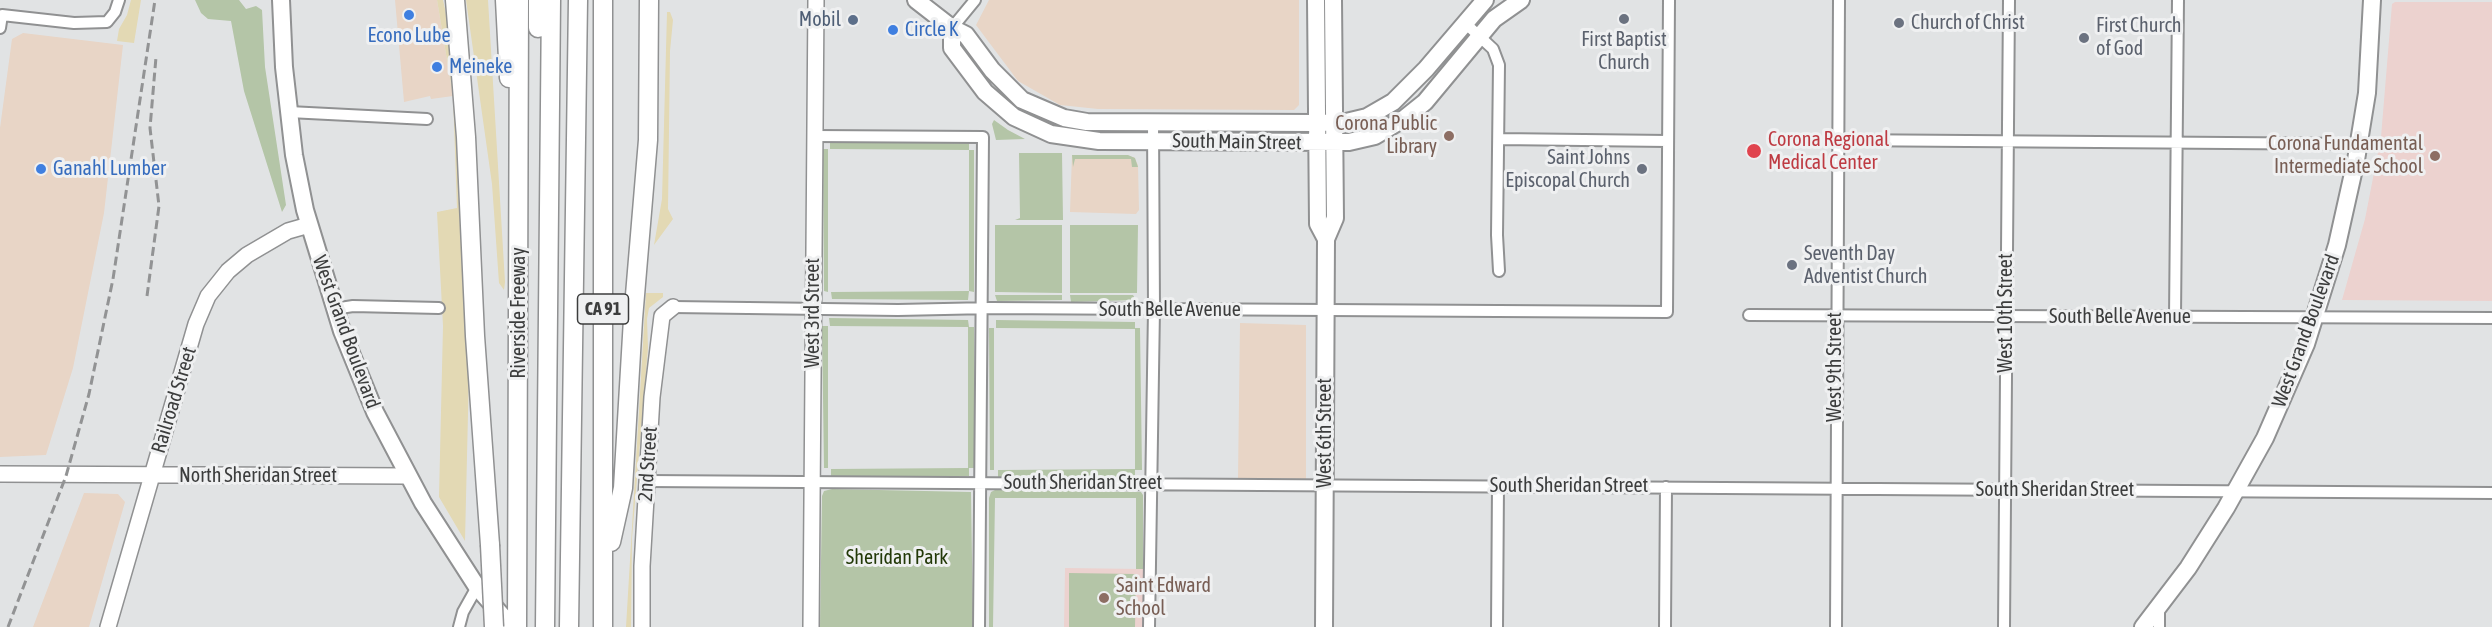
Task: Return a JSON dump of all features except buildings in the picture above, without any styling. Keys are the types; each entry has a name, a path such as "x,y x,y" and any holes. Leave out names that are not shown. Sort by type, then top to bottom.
{"highway":[{"path":"455,0 466,137 474,336 494,627"},
{"path":"505,0 509,88 520,123"},
{"name":"Riverside Freeway","path":"517,627 519,0"},
{"path":"538,0 544,26 549,140 545,627"},
{"path":"544,26 550,0"},
{"path":"569,627 578,0"},
{"name":"CA 91","path":"603,0 603,627"},
{"path":"603,576 623,488 633,319 648,140 649,0"}],"main road":[{"name":"West Grand Boulevard","path":"281,0 284,67 294,154 309,225 334,309 375,412 407,476 477,587 512,627"},
{"name":"South Main Street","path":"916,0 952,28 966,35 992,70 1022,100 1042,111 1087,122 1316,123 1334,123 1367,117 1393,102 1426,69 1485,0"},
{"name":"West 6th Street","path":"1316,0 1318,224 1326,239"},
{"name":"West 6th Street","path":"1324,627 1324,310 1326,239 1335,219 1333,0"},
{"name":"South Main Street","path":"952,28 952,48 986,92 1004,109 1026,124 1051,134 1079,140 1317,143 1374,136 1405,118 1425,102 1479,35 1504,10 1521,0"},
{"name":"West Grand Boulevard","path":"2144,627 2195,558 2236,491 2286,393 2315,317 2337,245 2359,144 2368,77 2373,0"}],"street":[{"path":"0,28 2,15 74,23 107,22 115,12 119,0"},
{"name":"West 3rd Street","path":"811,627 816,0"},
{"path":"952,28 975,0"},
{"path":"1499,139 1668,141 1669,0"},
{"name":"West 9th Street","path":"1836,627 1834,488 1839,0"},
{"name":"West 10th Street","path":"2004,627 2009,0"},
{"path":"2175,317 2178,0"},
{"path":"1464,22 1493,49 1499,65 1497,235 1499,271"},
{"path":"289,112 427,119"},
{"path":"1149,627 1154,309 1153,122"},
{"path":"814,136 982,137 979,627"},
{"path":"1837,140 2359,144"},
{"name":"South Belle Avenue","path":"673,307 813,310 981,308 1667,312 1668,141"},
{"name":"Railroad Street","path":"108,627 196,324 208,296 228,271 247,255 288,231 309,225"},
{"path":"334,309 353,306 439,308"},
{"name":"2nd Street","path":"642,627 646,481 659,332 662,316 673,307"},
{"name":"South Belle Avenue","path":"1749,315 2492,318"},
{"name":"North Sheridan Street","path":"0,474 151,477 407,476"},
{"name":"South Sheridan Street","path":"646,481 2492,493"},
{"path":"1497,627 1498,486"},
{"path":"1665,627 1666,487"},
{"path":"459,627 463,612 477,587"},
{"path":"2159,608 2159,627"}],"shaded area":[{"path":"395,0 437,0 453,96 431,99 430,96 404,102"},
{"path":"989,0 1299,0 1299,105 1294,110 1098,109 1060,105 1018,81 976,25"},
{"name":"Corona Fundamental Intermediate School","path":"2395,2 2492,2 2492,301 2342,300 2365,219 2381,137 2392,4"},
{"path":"23,33 123,45 104,213 73,368 46,455 0,457 0,128 12,39"},
{"path":"1072,155 1134,157 1138,165 1139,210 1136,214 1070,212"},
{"path":"1240,323 1306,325 1306,479 1238,478"},
{"path":"84,493 118,494 125,502 89,627 33,627"},
{"name":"Saint Edward School","path":"1065,568 1143,569 1143,627 1064,627"}],"green space":[{"path":"195,0 239,0 246,9 256,6 262,10 265,67 286,205 282,212 244,91 231,21 208,19 201,13"},
{"path":"994,120 1025,139 996,140 992,124"},
{"path":"830,142 969,143 969,150 830,149"},
{"path":"823,149 828,149 828,292 824,291"},
{"path":"969,150 974,150 974,292 969,291"},
{"path":"1019,153 1062,153 1063,220 1015,220 1020,218"},
{"path":"1072,155 1128,155 1135,158 1138,167 1132,167 1131,159 1075,159 1073,167"},
{"path":"995,225 1062,225 1062,293 995,292"},
{"path":"1070,225 1138,225 1137,293 1070,293"},
{"path":"969,291 968,300 832,299 831,292"},
{"path":"995,295 1062,295 1062,300 997,301"},
{"path":"1070,295 1133,295 1136,300 1071,302"},
{"path":"829,318 968,320 969,327 974,327 975,468 969,468 969,476 831,476 831,469 968,468 968,327 830,326"},
{"path":"996,320 1135,322 1135,328 1140,328 1142,470 1135,470 1135,478 998,477 998,470 1135,469 1135,329 996,328"},
{"path":"822,326 828,326 828,468 824,468"},
{"path":"989,328 994,328 994,470 990,470"},
{"name":"Sheridan Park","path":"832,489 971,492 973,627 820,627 822,496 824,491"},
{"path":"995,490 1141,492 1143,495 1143,569 1136,569 1136,498 995,498 993,627 989,627 989,498 991,492"},
{"name":"Saint Edward School","path":"1069,573 1136,574 1135,627 1069,627"}],"sand":[{"path":"131,0 141,0 134,43 117,41 119,29 127,15"},
{"path":"437,0 443,0 445,9 462,119 470,329 465,541 439,497 443,326 437,212 457,208 453,96"},
{"path":"466,0 488,0 504,290 499,283 492,184"},
{"path":"667,12 670,12 673,20 670,51 668,209 673,219 654,245 662,199"},
{"path":"646,293 663,293 663,297 649,308 647,319 648,348 632,538 631,627 626,627"}],"railway":[{"path":"8,627 66,476 89,394 113,279 155,0"},
{"path":"147,296 159,206 150,128 156,57"}],"place":[{"name":"Econo Lube","path":"409,15"},
{"name":"First Baptist Church","path":"1624,19"},
{"name":"Mobil","path":"853,20"},
{"name":"Church of Christ","path":"1899,23"},
{"name":"Circle K","path":"893,30"},
{"name":"First Church of God","path":"2084,38"},
{"name":"Meineke","path":"437,67"},
{"name":"Corona Public Library","path":"1449,136"},
{"name":"Corona Regional Medical Center","path":"1754,151"},
{"name":"Corona Fundamental Intermediate School","path":"2435,156"},
{"name":"Ganahl Lumber","path":"41,169"},
{"name":"Saint Johns Episcopal Church","path":"1642,169"},
{"name":"Seventh Day Adventist Church","path":"1792,265"},
{"name":"Saint Edward School","path":"1104,598"}]}
